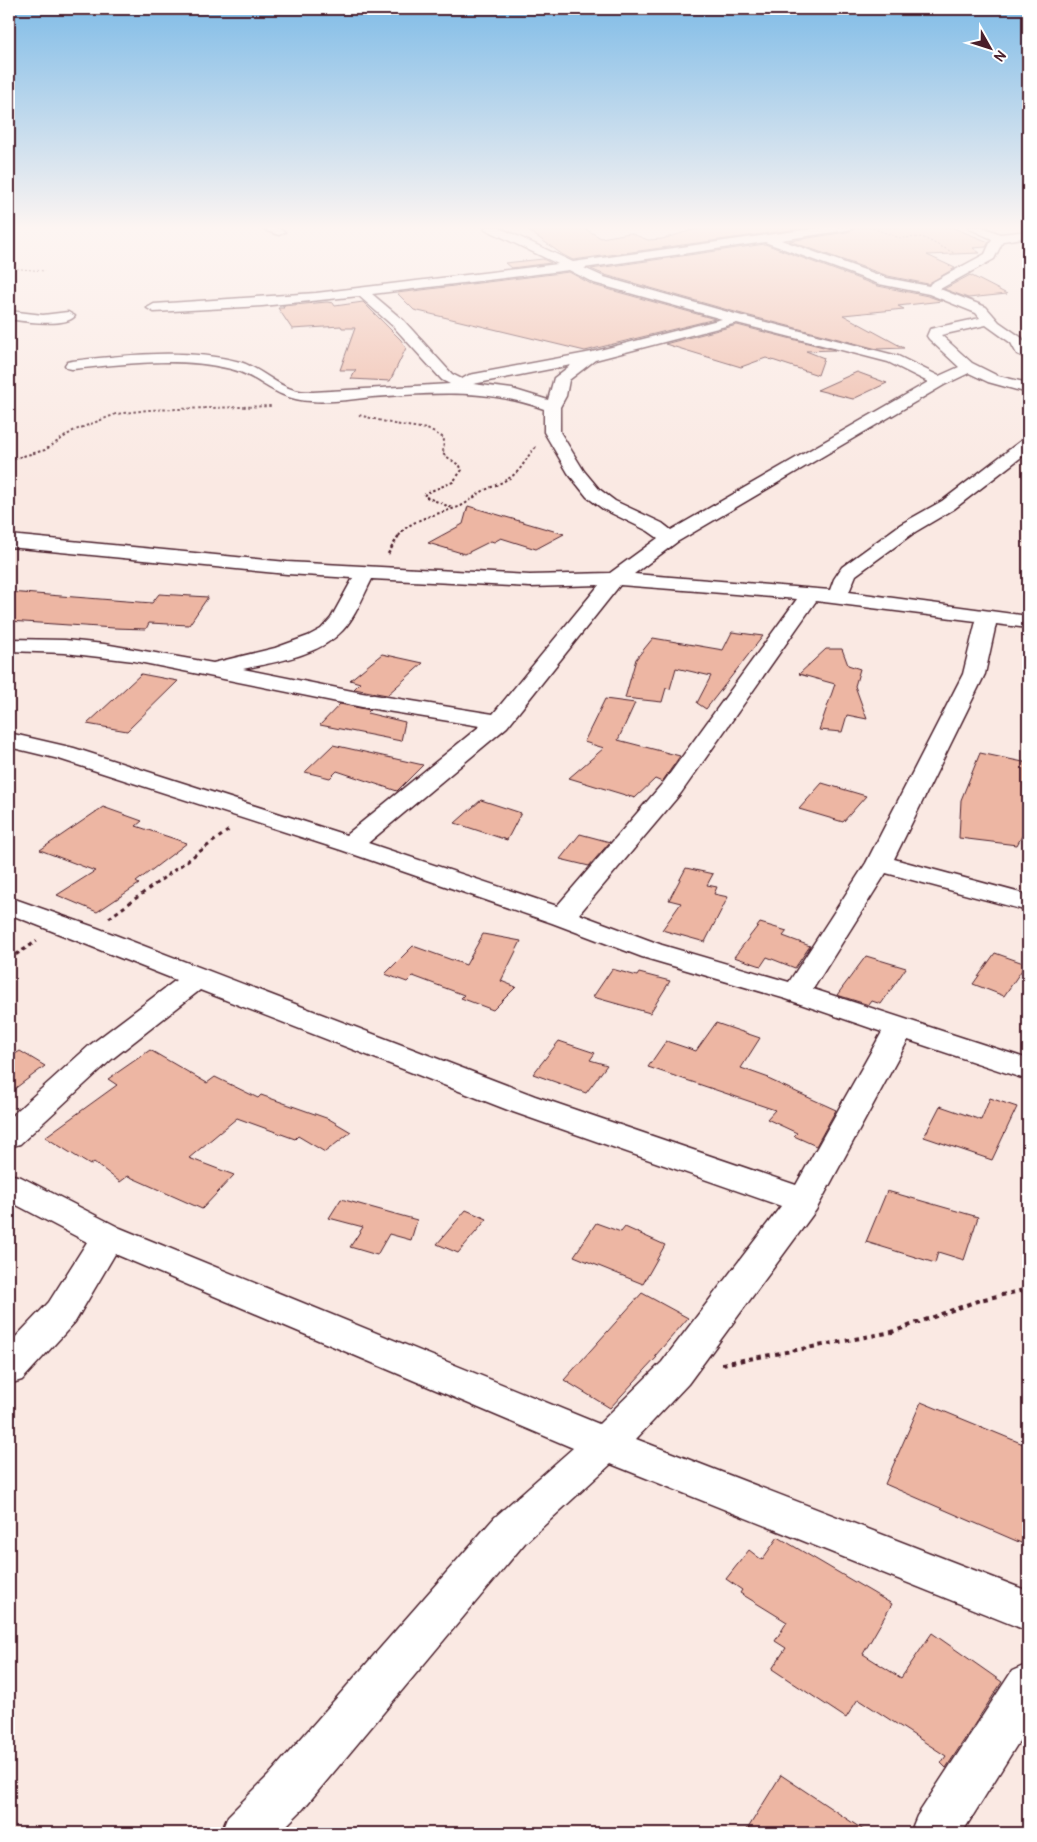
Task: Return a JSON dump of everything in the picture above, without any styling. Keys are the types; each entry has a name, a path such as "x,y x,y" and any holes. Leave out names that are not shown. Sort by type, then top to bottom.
{"street":[{"path":"386,313 399,324 442,372 474,390"},
{"path":"713,313 893,359 939,382"},
{"path":"983,313 989,320 1017,341 1022,351 1028,355"},
{"path":"9,315 43,319 68,316"},
{"path":"455,381 516,372 592,356 737,320"},
{"path":"989,320 942,329 935,332 934,336 961,370 1028,388"},
{"path":"592,356 562,378 558,396 552,407 552,432 577,473 593,493 609,505 655,527 670,538"},
{"path":"72,365 144,359 180,359 244,369 284,392 296,396 313,397 474,390 512,394 552,407"},
{"path":"350,845 499,722 615,579 670,538 961,370"},
{"path":"838,597 849,571 908,528 948,505 1028,444"},
{"path":"9,541 267,566 370,573 530,581 615,579 838,597 1028,622"},
{"path":"214,669 308,645 324,637 337,625 370,573"},
{"path":"562,917 672,788 810,595"},
{"path":"796,993 879,862 974,674 987,617"},
{"path":"9,645 73,647 147,657 326,693 499,722"},
{"path":"9,740 66,753 350,845 562,917 652,951 796,993 899,1029 1028,1070"},
{"path":"879,862 1028,903"},
{"path":"9,905 524,1104 804,1201"},
{"path":"9,1136 101,1052 196,978"},
{"path":"245,1833 286,1792 510,1530 605,1444 675,1372 804,1201 899,1029"},
{"path":"9,1186 108,1237 605,1444 1028,1611"},
{"path":"9,1369 62,1312 108,1237"},
{"path":"934,1833 1028,1686"}],"path":[{"path":"9,460 45,450 73,431 116,414 148,410 271,406 305,402 313,397"},
{"path":"357,415 396,424 428,428 444,438 443,454 460,466 462,470 453,482 426,493 424,496 452,508"},
{"path":"370,573 401,532 425,518 462,505 518,471 530,452 552,432"},
{"path":"87,934 252,814"},
{"path":"675,1372 892,1332 980,1300 1028,1289"}],"building":[{"path":"281,313 374,313 401,340 406,348 390,381 351,379 356,370 340,370 355,328 342,328 341,326 292,329"},
{"path":"426,313 693,313 715,319 585,351"},
{"path":"738,313 864,313 843,315 904,348 877,349"},
{"path":"737,325 835,350 806,351 824,358 818,375 766,358 741,367 665,344"},
{"path":"857,372 887,383 853,399 817,390"},
{"path":"468,506 564,534 536,549 501,538 465,554 428,543 463,524"},
{"path":"9,592 152,603 159,594 208,597 189,625 149,623 146,629 9,621"},
{"path":"732,632 763,636 706,709 697,703 711,676 676,668 670,689 666,688 662,702 625,698 636,659 653,638 723,650"},
{"path":"826,649 842,649 848,665 860,669 855,686 867,719 847,715 842,732 819,730 835,684 799,674"},
{"path":"382,654 423,663 387,695 354,689 360,683 350,680"},
{"path":"141,674 178,681 127,731 87,724"},
{"path":"605,699 635,703 618,740 680,756 662,782 655,779 635,798 569,778 604,748 584,742"},
{"path":"340,704 370,710 367,713 405,722 401,741 320,725"},
{"path":"333,745 423,765 397,791 337,771 330,778 305,772"},
{"path":"980,753 1028,763 1028,825 1017,845 959,838 961,800"},
{"path":"822,783 866,796 843,822 799,809"},
{"path":"481,800 521,813 507,840 455,823"},
{"path":"103,807 142,821 136,826 187,843 136,882 139,884 97,912 57,895 95,871 40,850"},
{"path":"580,834 610,842 589,866 560,859"},
{"path":"686,868 713,874 707,885 717,887 714,894 728,897 705,942 662,930 681,903 669,900"},
{"path":"760,923 787,931 783,936 810,946 795,968 767,957 761,966 734,957"},
{"path":"483,934 521,941 501,981 516,987 493,1010 461,998 464,995 413,976 407,982 385,974 413,946 466,965"},
{"path":"995,953 1026,964 1004,996 973,984"},
{"path":"866,956 906,968 881,1004 872,1001 869,1005 837,995"},
{"path":"612,969 637,976 639,973 670,981 650,1013 593,997"},
{"path":"716,1023 760,1038 741,1068 769,1078 836,1110 816,1146 794,1136 797,1133 767,1119 775,1110 648,1067 666,1041 696,1051"},
{"path":"559,1041 595,1053 590,1060 607,1065 586,1093 533,1074"},
{"path":"150,1050 207,1083 215,1077 258,1098 261,1095 329,1119 351,1132 325,1152 298,1136 295,1139 237,1118 189,1158 234,1175 202,1209 128,1176 120,1182 94,1162 90,1165 45,1137 117,1085 108,1079"},
{"path":"20,1051 45,1066 9,1093 9,1058"},
{"path":"990,1098 1017,1107 992,1160 924,1137 940,1106 981,1120"},
{"path":"887,1191 978,1217 964,1260 938,1252 935,1263 866,1242"},
{"path":"341,1199 417,1220 411,1240 389,1234 377,1255 350,1247 363,1227 329,1218"},
{"path":"466,1210 487,1219 458,1253 437,1244"},
{"path":"596,1223 621,1232 625,1227 665,1245 643,1284 574,1256"},
{"path":"642,1293 688,1318 655,1356 657,1357 610,1408 564,1380"},
{"path":"921,1402 1028,1446 1028,1546 885,1484"},
{"path":"778,1537 892,1604 863,1654 901,1678 932,1633 1002,1682 946,1768 941,1763 946,1756 858,1699 846,1718 772,1669 786,1648 775,1641 787,1622 740,1593 742,1590 726,1579 749,1550 762,1560"},
{"path":"781,1775 868,1833 745,1833"}]}
